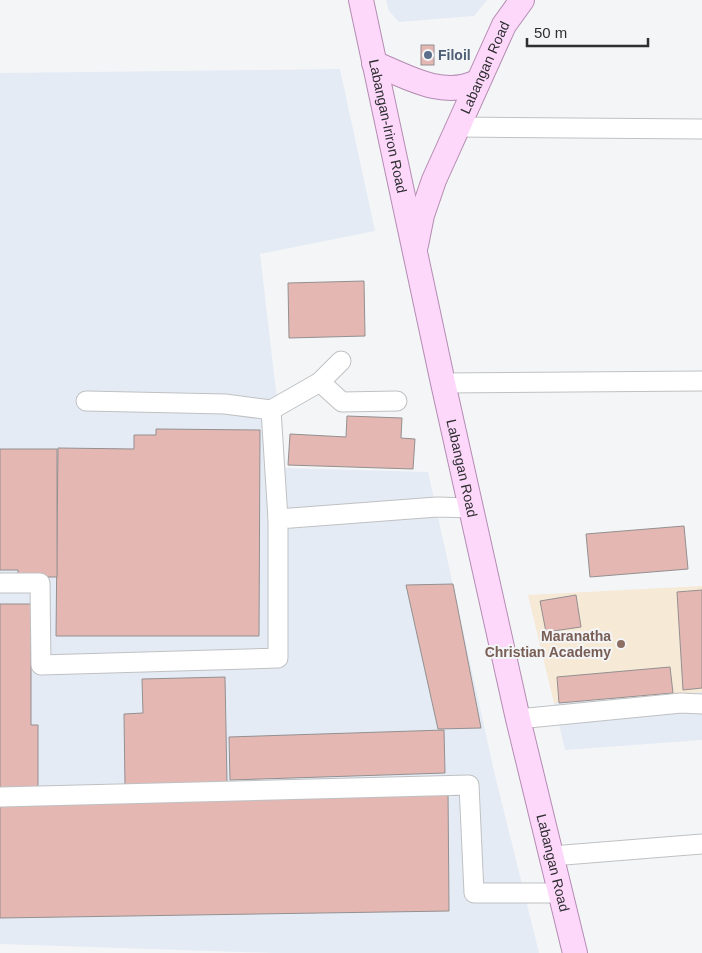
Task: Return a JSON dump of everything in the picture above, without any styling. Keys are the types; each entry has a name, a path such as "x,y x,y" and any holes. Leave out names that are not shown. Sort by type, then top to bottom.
{"main road":[{"name":"Labangan-Iriron Road","path":"361,0 414,252"},
{"name":"Labangan Road","path":"522,0 504,25 434,180 422,215 414,252 518,719 575,953"},
{"path":"374,63 427,84 454,88 467,87 477,82"}],"street":[{"path":"458,127 702,129"},
{"path":"86,401 225,404 271,410 320,382 341,361"},
{"path":"443,383 702,381"},
{"path":"320,382 342,402 397,401"},
{"path":"0,583 40,583 41,665 278,658 278,520 271,410"},
{"path":"278,520 437,507 472,508"},
{"path":"518,719 681,703 702,704"},
{"path":"0,797 469,784 474,893 560,893"},
{"path":"552,856 702,844"}],"shaded area":[{"path":"386,0 487,0 474,16 399,22 389,11"},
{"path":"340,69 375,231 260,254 285,468 428,472 494,771 539,953 274,953 0,944 0,73"},
{"name":"Maranatha Christian Academy","path":"702,586 702,692 554,703 528,595"},
{"path":"702,692 702,740 565,750 554,703"}],"building":[{"name":"Filoil","path":"421,45 434,45 434,65 421,65"},
{"path":"364,281 365,336 289,338 288,283"},
{"path":"347,416 402,418 401,438 415,439 413,469 288,465 290,434 346,437"},
{"path":"156,429 260,430 259,636 56,636 58,448 134,449 134,435 156,435"},
{"path":"0,449 57,449 57,577 18,577 18,570 0,570"},
{"path":"684,526 688,569 590,577 586,534"},
{"path":"453,584 481,728 438,729 406,585"},
{"path":"702,590 702,688 683,690 677,592"},
{"path":"576,595 581,627 546,632 540,601"},
{"path":"0,604 31,604 31,725 38,725 38,788 0,788"},
{"path":"670,667 673,693 559,703 557,677"},
{"path":"225,677 227,783 125,786 124,714 143,713 142,679"},
{"path":"444,730 445,773 230,780 229,737"},
{"path":"448,789 449,911 0,918 0,800"}],"place":[{"name":"Filoil","path":"428,55"},
{"name":"Maranatha Christian Academy","path":"621,644"}]}
